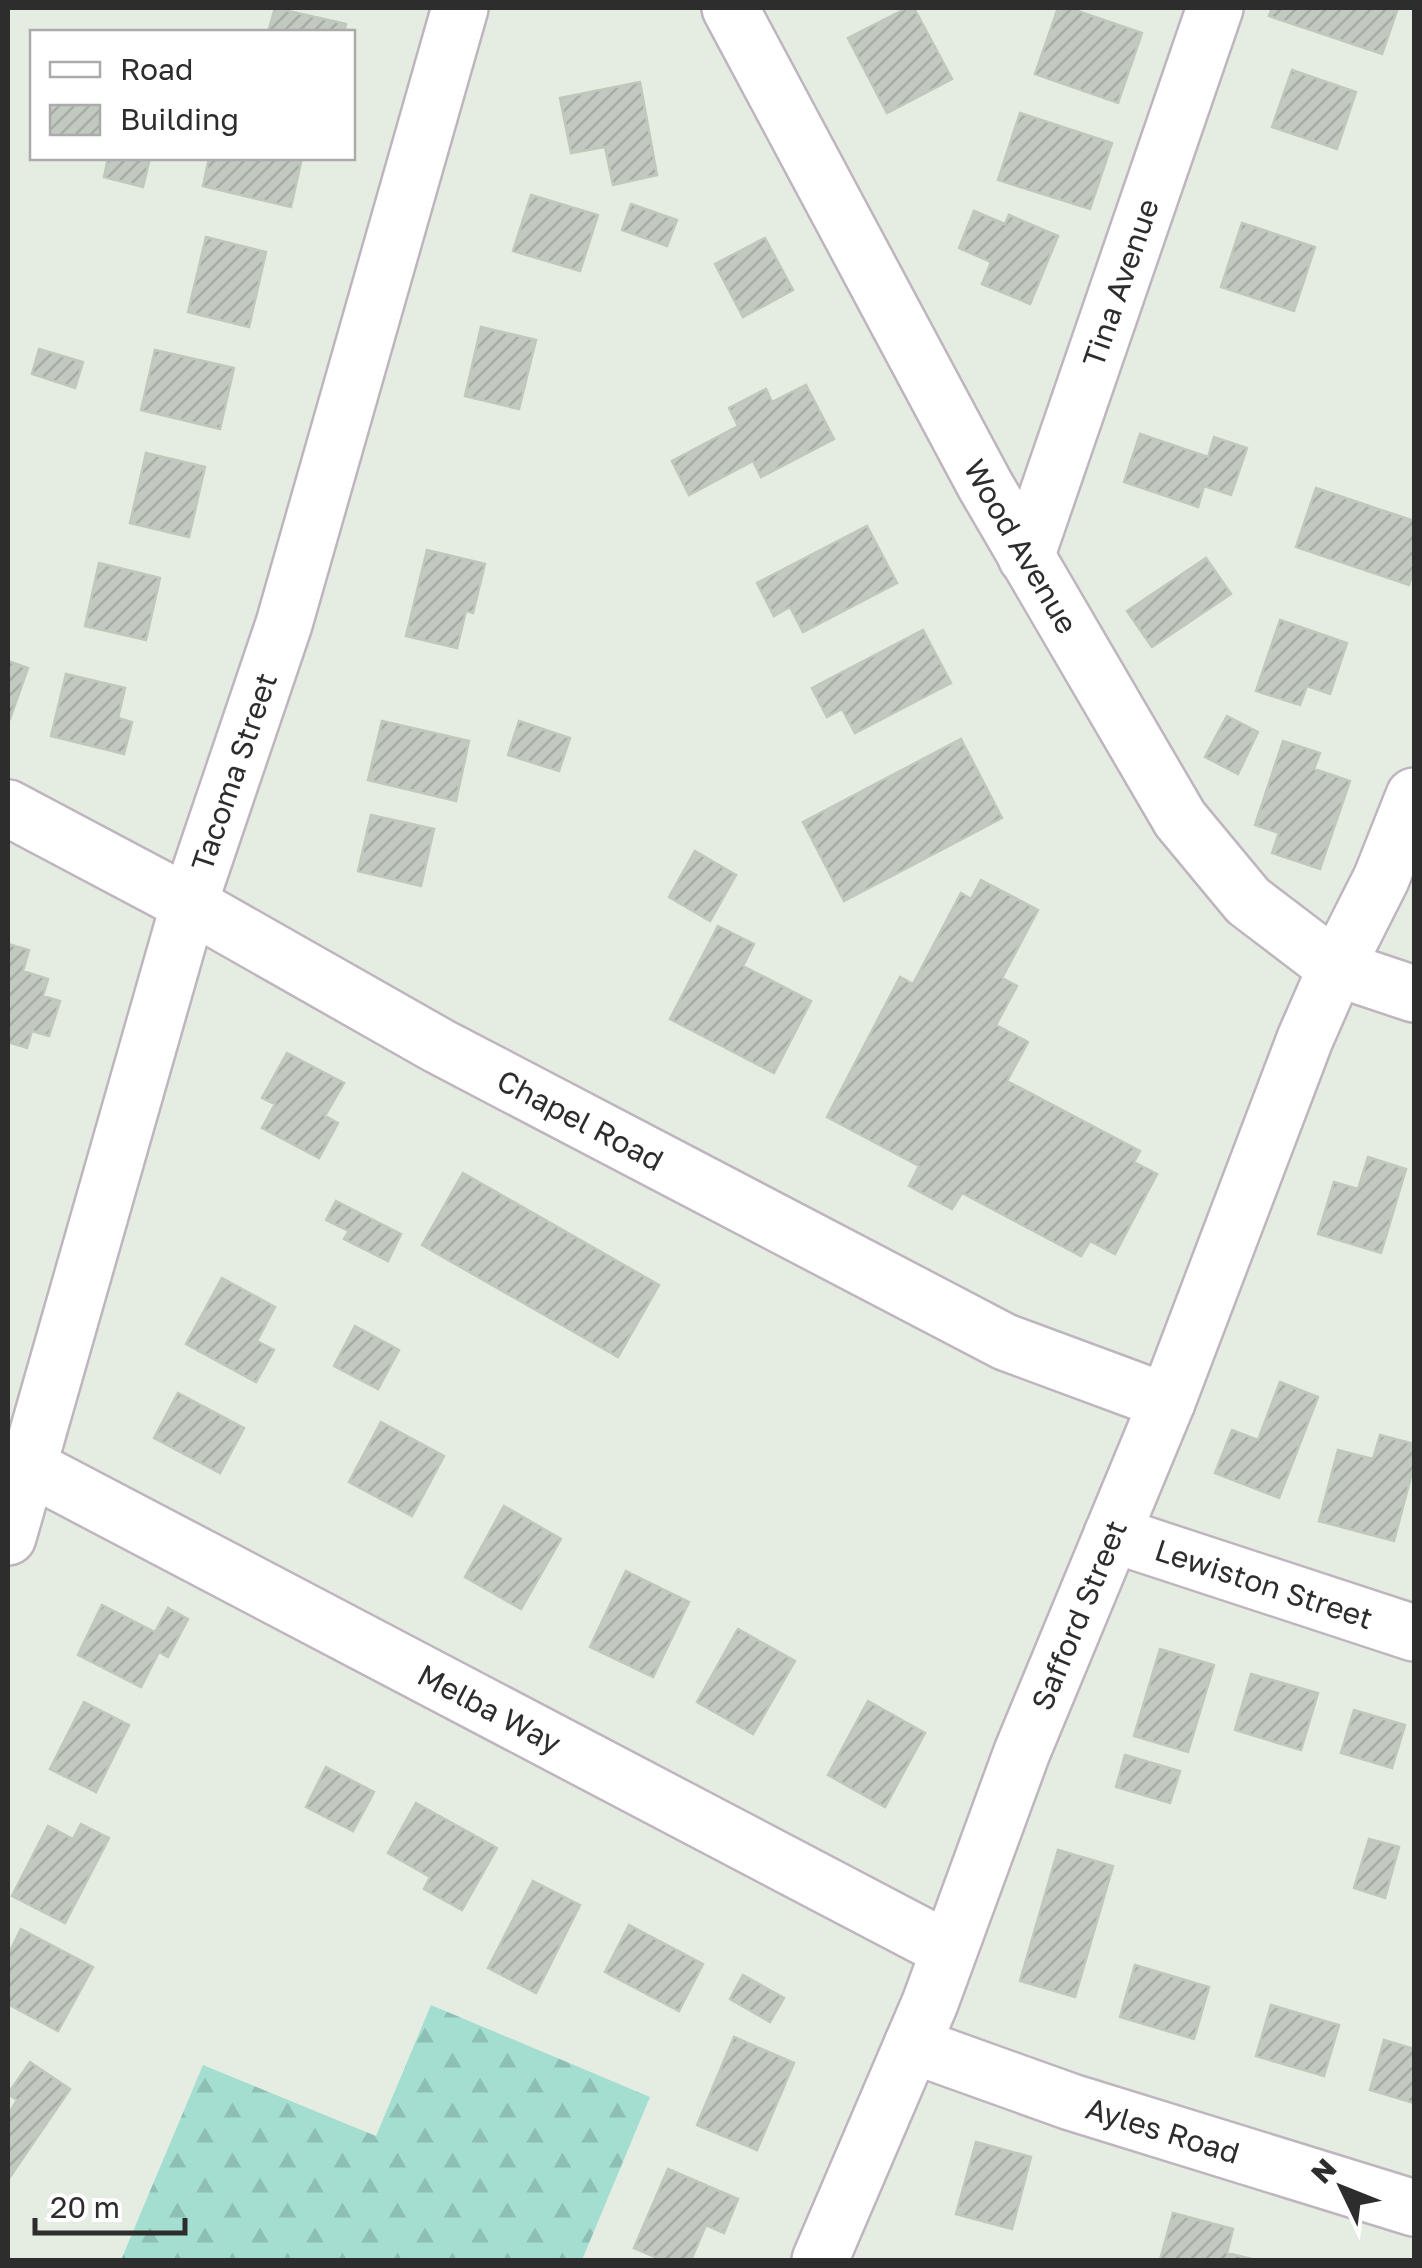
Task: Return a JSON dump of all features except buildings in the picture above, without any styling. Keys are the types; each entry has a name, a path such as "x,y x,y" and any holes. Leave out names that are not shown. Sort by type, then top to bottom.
{"street":[{"name":"Tacoma Street","path":"8,1537 189,904 284,624 460,8"},
{"name":"Wood Avenue","path":"730,8 1026,557 1180,819 1248,901 1336,968 1414,994"},
{"name":"Tina Avenue","path":"1026,557 1215,8"},
{"name":"Safford Street","path":"820,2260 912,2045 1022,1752 1167,1402 1305,1039 1381,879 1414,796"},
{"name":"Chapel Road","path":"8,808 189,904 438,1046 1005,1342 1167,1402"},
{"name":"Melba Way","path":"29,1467 949,1950"},
{"name":"Lewiston Street","path":"1112,1534 1414,1632"},
{"name":"Ayles Road","path":"912,2045 1071,2102 1414,2208"}],"green space":[{"path":"431,2005 650,2097 582,2260 121,2260 203,2065 376,2136"}]}
